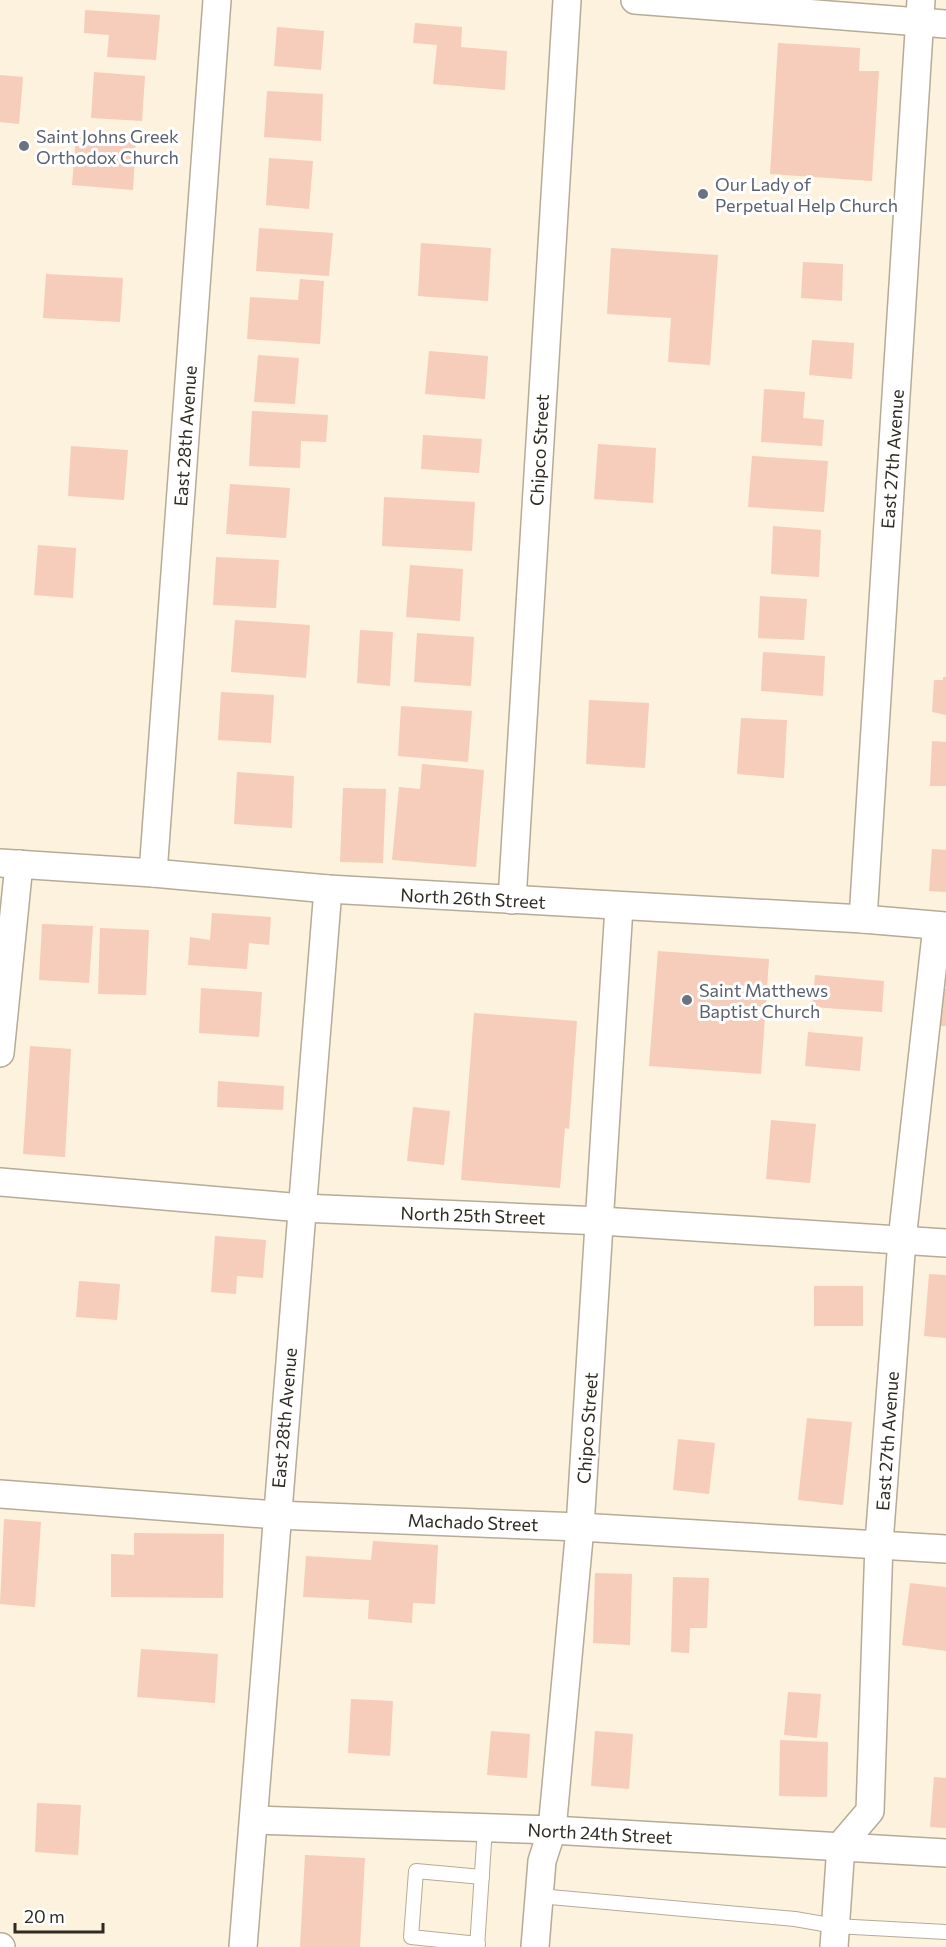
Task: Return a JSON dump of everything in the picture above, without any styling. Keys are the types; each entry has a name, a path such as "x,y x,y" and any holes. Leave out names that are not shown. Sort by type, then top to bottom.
{"street":[{"name":"East 28th Avenue","path":"153,873 218,0"},
{"name":"Chipco Street","path":"512,900 567,0"},
{"path":"635,0 920,11 946,24"},
{"name":"East 27th Avenue","path":"863,919 920,11"},
{"name":"North 26th Street","path":"9,864 153,873 328,889 863,919 942,926"},
{"path":"0,1053 9,864"},
{"name":"East 28th Avenue","path":"243,1947 328,889"},
{"name":"Chipco Street","path":"535,1947 542,1861 552,1830 580,1527 619,907"},
{"name":"East 27th Avenue","path":"841,1845 870,1811 879,1543 902,1240 942,926"},
{"name":"North 25th Street","path":"0,1182 302,1208 601,1221 946,1243"},
{"name":"Machado Street","path":"0,1494 276,1515 580,1527 879,1543 946,1549"},
{"name":"North 24th Street","path":"254,1820 552,1830 841,1845 946,1853"},
{"path":"835,1936 841,1845"}],"lane":[{"path":"482,1877 417,1871 411,1937 478,1946 485,1828"},
{"path":"539,1896 795,1920 835,1936 946,1932"}],"building":[{"path":"85,10 160,15 156,60 107,57 109,35 84,33"},
{"path":"415,23 462,27 461,47 507,51 505,90 433,84 437,45 413,43"},
{"path":"277,27 324,31 321,70 274,66"},
{"path":"778,43 860,48 859,71 879,71 872,181 770,174"},
{"path":"94,72 145,76 142,121 91,118"},
{"path":"0,75 23,77 19,124 0,122"},
{"path":"267,91 323,94 321,141 264,137"},
{"path":"76,136 136,141 133,190 72,185"},
{"path":"269,158 313,161 309,209 266,205"},
{"path":"259,228 333,233 329,276 256,271"},
{"path":"421,243 491,248 488,301 418,296"},
{"path":"611,248 718,255 710,365 668,362 671,318 607,314"},
{"path":"803,262 843,264 842,301 801,298"},
{"path":"46,274 123,278 120,322 43,318"},
{"path":"300,279 324,281 320,344 247,339 250,297 298,300"},
{"path":"812,340 854,343 852,379 809,375"},
{"path":"429,351 488,356 485,399 425,394"},
{"path":"258,355 299,358 295,404 254,402"},
{"path":"764,389 805,392 803,418 824,420 822,446 761,442"},
{"path":"252,411 328,415 326,442 301,441 300,468 249,466"},
{"path":"423,435 482,439 479,473 421,469"},
{"path":"598,444 656,448 653,503 594,499"},
{"path":"71,446 128,450 124,500 68,496"},
{"path":"752,456 828,461 824,512 748,507"},
{"path":"230,484 290,488 286,538 226,534"},
{"path":"384,497 475,502 472,551 382,546"},
{"path":"773,526 821,530 819,577 771,574"},
{"path":"38,545 76,548 73,598 34,595"},
{"path":"216,557 279,560 276,608 213,605"},
{"path":"410,565 463,569 460,621 406,617"},
{"path":"760,596 807,599 804,640 758,638"},
{"path":"235,620 310,625 306,678 231,672"},
{"path":"360,630 393,632 390,686 357,683"},
{"path":"417,633 474,637 471,686 414,682"},
{"path":"763,652 825,656 823,696 761,691"},
{"path":"943,677 946,677 946,715 932,712 934,680 943,680"},
{"path":"221,692 274,695 271,743 218,740"},
{"path":"589,700 649,703 645,768 586,764"},
{"path":"401,706 472,711 468,762 398,756"},
{"path":"741,718 787,720 784,778 737,774"},
{"path":"932,741 946,742 946,786 930,786"},
{"path":"422,764 484,770 476,867 392,860 399,787 420,789"},
{"path":"237,772 294,776 292,828 234,824"},
{"path":"343,788 386,789 383,863 340,862"},
{"path":"932,849 946,850 946,892 929,891"},
{"path":"212,913 271,917 269,945 249,943 247,969 188,965 190,937 210,940"},
{"path":"42,924 93,926 89,983 39,980"},
{"path":"100,928 149,930 146,995 98,994"},
{"path":"658,951 769,959 761,1074 649,1066"},
{"path":"815,975 884,981 882,1012 812,1007"},
{"path":"201,988 262,992 259,1037 199,1033"},
{"path":"944,989 946,989 946,1026 940,1026"},
{"path":"474,1013 577,1021 569,1129 565,1128 560,1188 461,1180"},
{"path":"808,1032 863,1037 860,1071 805,1066"},
{"path":"30,1046 71,1049 65,1157 23,1154"},
{"path":"218,1081 284,1086 283,1110 217,1107"},
{"path":"413,1107 450,1111 444,1165 407,1161"},
{"path":"771,1120 816,1124 810,1183 766,1179"},
{"path":"215,1236 266,1240 263,1278 237,1276 236,1294 211,1292"},
{"path":"929,1274 946,1275 946,1338 924,1336"},
{"path":"79,1281 120,1284 117,1320 76,1317"},
{"path":"814,1286 863,1286 863,1326 814,1326"},
{"path":"807,1418 852,1422 843,1505 798,1500"},
{"path":"678,1439 715,1443 709,1494 673,1490"},
{"path":"4,1519 41,1522 35,1607 0,1604"},
{"path":"134,1533 224,1534 223,1598 111,1597 111,1554 134,1555"},
{"path":"373,1541 438,1545 435,1604 413,1603 412,1623 368,1619 369,1600 303,1597 306,1556 371,1560"},
{"path":"595,1573 632,1574 630,1645 593,1643"},
{"path":"673,1577 709,1578 707,1628 690,1628 689,1653 671,1652"},
{"path":"910,1583 946,1587 946,1651 902,1645"},
{"path":"141,1649 218,1654 215,1703 137,1697"},
{"path":"788,1692 821,1694 817,1738 784,1735"},
{"path":"351,1699 393,1701 390,1756 348,1753"},
{"path":"491,1731 530,1734 527,1778 487,1775"},
{"path":"595,1731 633,1734 629,1789 591,1786"},
{"path":"780,1740 828,1742 827,1797 779,1796"},
{"path":"934,1777 946,1778 946,1828 930,1827"},
{"path":"37,1803 81,1805 78,1855 35,1852"},
{"path":"305,1855 365,1858 360,1947 300,1947"}],"place":[{"name":"Saint Johns Greek Orthodox Church","path":"24,146"},
{"name":"Our Lady of Perpetual Help Church","path":"703,194"},
{"name":"Saint Matthews Baptist Church","path":"687,1000"}]}
